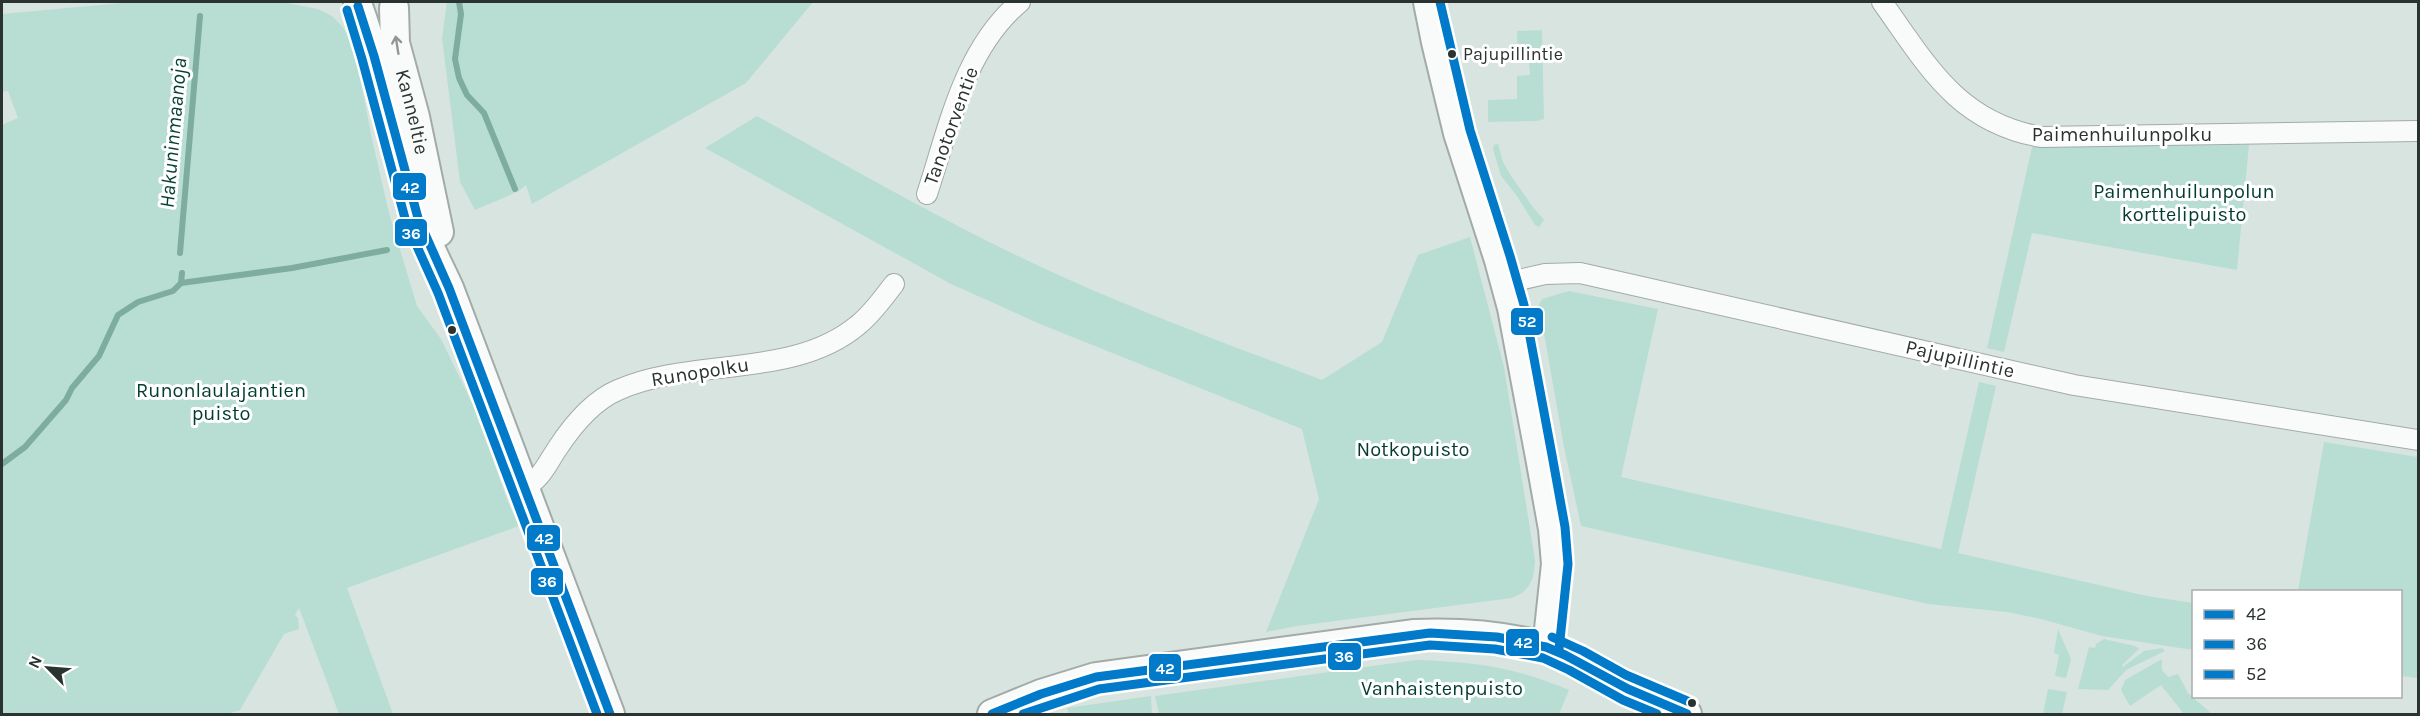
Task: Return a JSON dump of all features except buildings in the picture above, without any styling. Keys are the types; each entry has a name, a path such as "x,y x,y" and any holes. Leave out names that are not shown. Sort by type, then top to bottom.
{"main road":[{"path":"1428,2 1458,134 1506,283 1553,529 1556,564 1547,648"},
{"path":"356,4 376,11 400,5"},
{"name":"Kanneltie","path":"356,4 374,48 391,125 414,208 449,288 610,714"},
{"name":"Kanneltie","path":"400,5 395,44 415,117 449,288"},
{"path":"992,714 1041,694 1096,677 1413,634 1471,635 1512,639 1547,648 1577,661 1621,686 1688,714"}],"street":[{"name":"Tanotorventie","path":"927,194 958,98 971,68 991,32 1020,2"},
{"name":"Paimenhuilunpolku","path":"1882,2 1928,66 1964,105 1984,118 2024,134 2041,137 2418,131"},
{"name":"Pajupillintie","path":"1506,283 1545,274 1580,273 2074,385 2418,440"},
{"name":"Runopolku","path":"525,487 540,476 558,447 589,410 617,390 650,379 799,354 832,343 858,325 894,284"}],"green space":[{"name":"Runonlaulajantien puisto","path":"133,2 283,2 318,9 332,16 343,27 350,40 357,62 389,213 417,306 441,339 474,407 519,526 347,588 393,714 339,714 299,608 295,615 298,618 299,629 284,634 240,710 227,714 2,714 2,125 18,118 8,91 2,92 2,14"},
{"path":"447,2 813,2 746,83 532,204 526,185 519,191 475,210 460,182 442,38"},
{"path":"1542,30 1544,119 1488,122 1488,100 1517,99 1517,76 1530,75 1529,62 1518,62 1517,31"},
{"name":"Notkopuisto","path":"757,116 932,212 1039,266 1144,311 1322,380 1382,342 1418,255 1470,237 1504,367 1535,560 1534,573 1527,588 1512,598 1266,632 1319,499 1302,429 1040,324 951,284 705,148"},
{"path":"1498,144 1503,162 1510,174 1544,220 1539,227 1535,225 1501,176 1493,149 1494,145"},
{"name":"Paimenhuilunpolun korttelipuisto","path":"2249,145 2237,270 2032,233 2004,352 1987,348 2032,147"},
{"path":"1569,291 1658,309 1621,477 1941,549 1979,382 1996,386 1958,553 2147,596 2192,603 2192,650 2102,636 2007,612 1928,604 1581,526 1564,447 1539,305 1542,299"},
{"path":"2324,442 2418,457 2418,678 2402,676 2402,590 2298,590"},
{"path":"2058,629 2071,659 2066,678 2055,676 2059,655 2054,653"},
{"path":"2104,639 2139,649 2122,665 2123,667 2144,651 2162,648 2165,651 2126,670 2108,690 2078,689 2089,647 2095,648 2096,644"},
{"path":"2162,659 2162,670 2168,677 2178,674 2192,698 2212,714 2184,714 2161,685 2130,706 2121,690 2125,680"},
{"name":"Vanhaistenpuisto","path":"1416,660 1494,667 1531,676 1569,690 1559,714 1159,714 1155,696"},
{"path":"2048,689 2067,692 2062,714 2043,714"},
{"path":"1151,696 1152,714 1069,714 1067,708"}],"waterway":[{"path":"459,2 461,14 455,59 459,78 467,95 484,113 515,189"},
{"name":"Hakuninmaanoja","path":"180,253 200,16"},
{"path":"181,283 292,268 387,250"},
{"name":"Hakuninmaanoja","path":"2,464 25,447 66,400 72,388 99,356 118,315 138,302 173,291 181,283 182,273"}],"transit line":[{"name":"52","path":"1440,2 1470,130 1524,305 1552,455 1565,527 1568,564 1559,649"},
{"name":"42","path":"358,6 418,218 449,288 610,714"},
{"name":"36","path":"347,10 406,222 438,293 597,714"},
{"name":"42","path":"992,714 1041,694 1096,677 1430,633 1497,637 1546,647 1628,689 1687,714"},
{"name":"52","path":"1552,637 1626,675 1692,703"},
{"name":"36","path":"1023,714 1099,689 1430,645 1495,649 1543,658 1623,700 1657,714"}],"place":[{"name":"Pajupillintie","path":"1452,54"}]}
